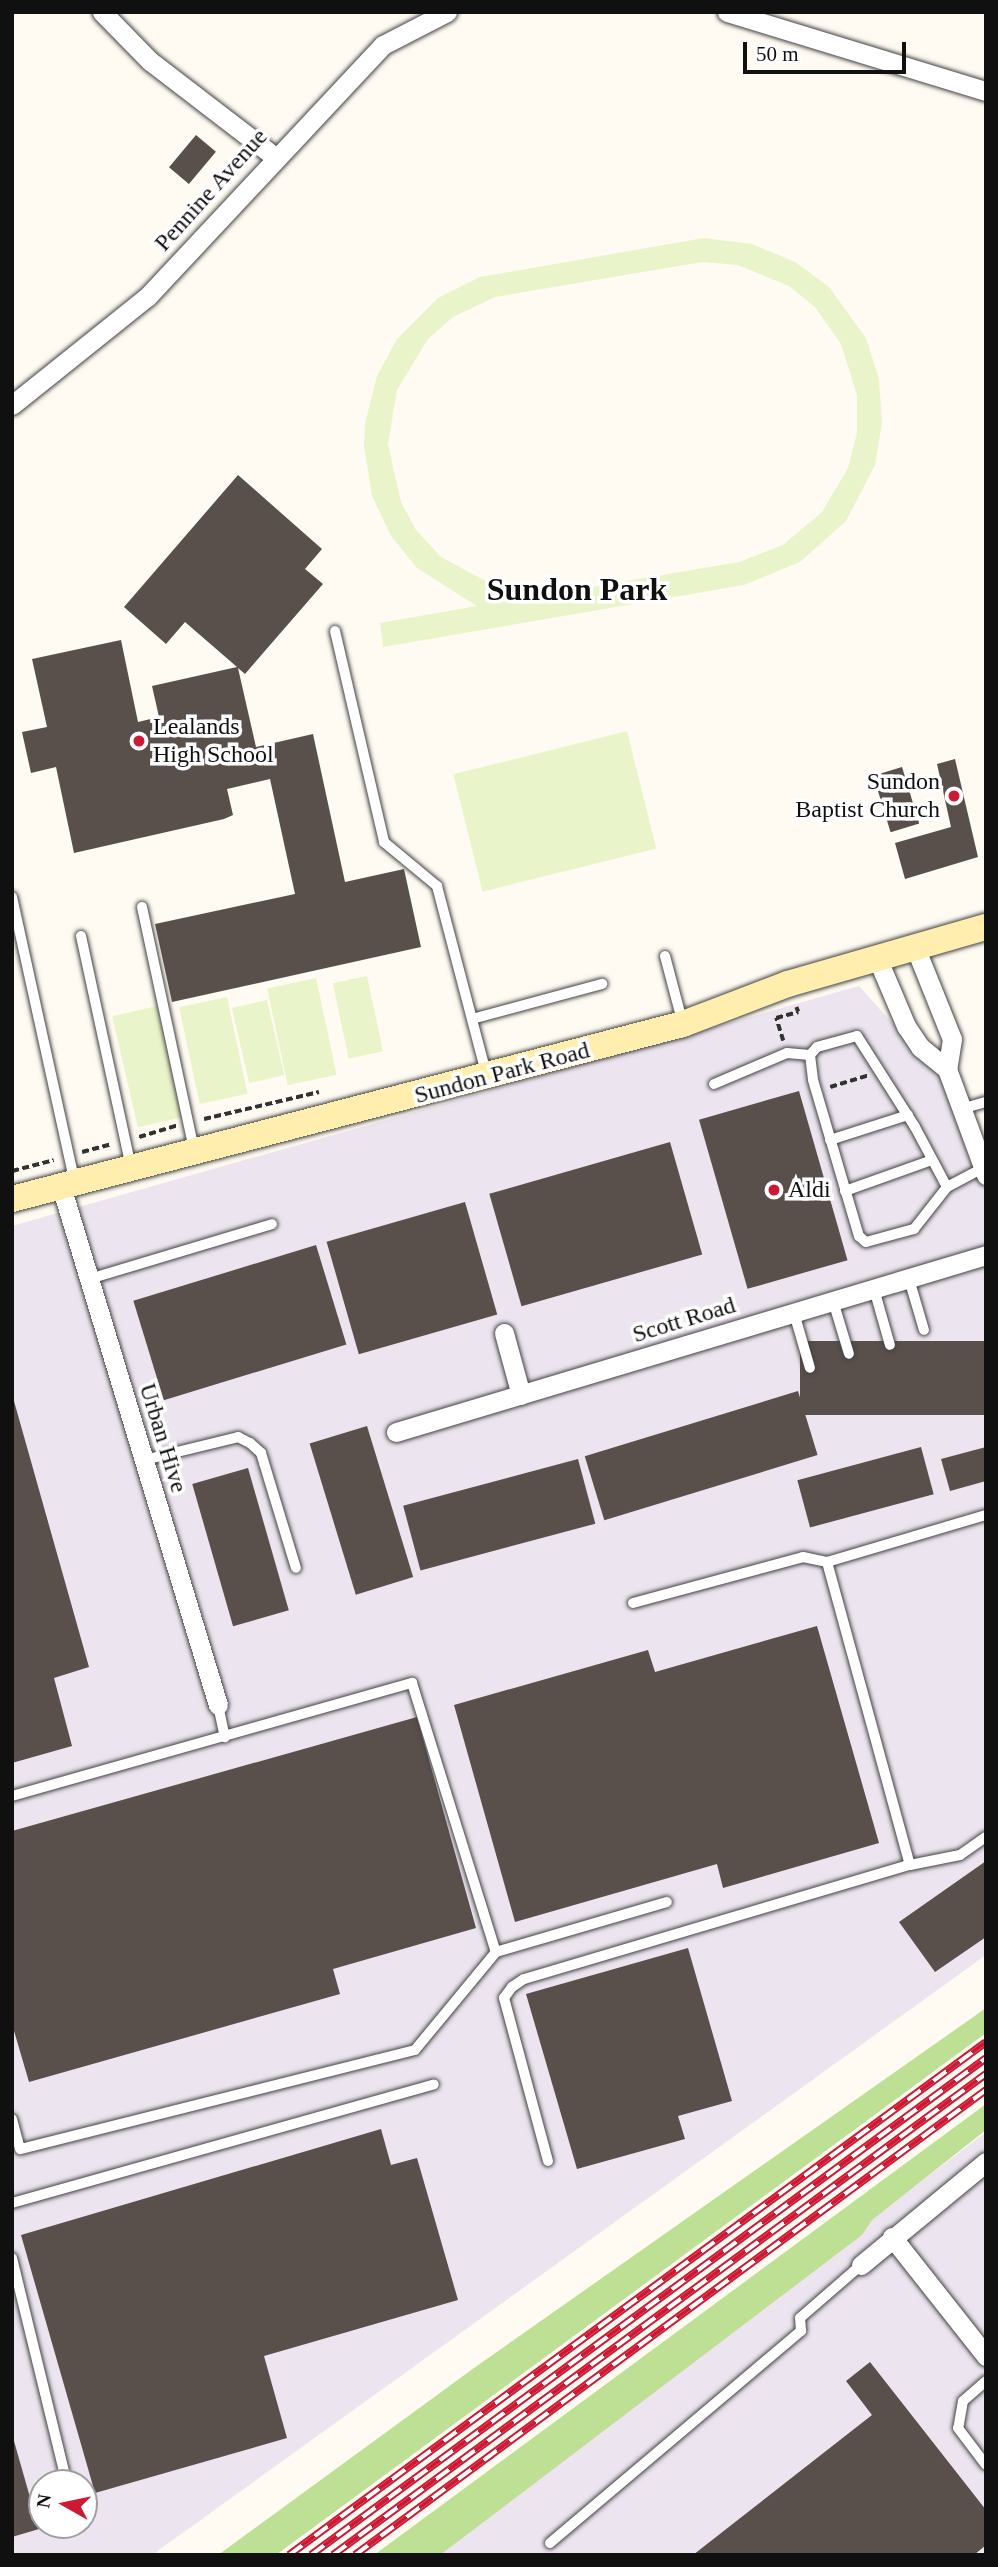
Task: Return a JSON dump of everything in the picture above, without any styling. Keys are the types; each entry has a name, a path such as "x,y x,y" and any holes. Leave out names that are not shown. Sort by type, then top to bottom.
{"street":[{"path":"102,12 150,61 274,156"},
{"name":"Pennine Avenue","path":"12,405 146,297 274,156 383,45 447,12"},
{"path":"727,12 986,91"},
{"name":"Sundon Park Road","path":"12,1199 132,1171 683,1024 788,984 986,927"},
{"path":"915,947 952,1039 947,1069 984,1171"},
{"path":"878,960 906,1026 920,1047 947,1069"},
{"name":"Urban Hive","path":"68,1184 89,1279 218,1704"},
{"name":"Scott Road","path":"396,1432 986,1255"},
{"path":"504,1333 521,1395"},
{"path":"861,2265 986,2162"},
{"path":"892,2237 986,2356"}],"lane":[{"path":"335,631 384,842 437,886 487,1077"},
{"path":"12,897 70,1156 68,1184"},
{"path":"142,907 195,1154"},
{"path":"81,936 132,1171"},
{"path":"665,956 683,1024"},
{"path":"472,1019 602,984"},
{"path":"810,1055 817,1047 857,1036 908,1115 947,1187"},
{"path":"714,1084 786,1053 810,1055"},
{"path":"810,1055 845,1191 859,1236 866,1242 914,1229 947,1187 984,1171"},
{"path":"961,1110 986,1102"},
{"path":"830,1140 908,1115"},
{"path":"845,1191 932,1160"},
{"path":"89,1279 272,1224"},
{"path":"909,1279 924,1330"},
{"path":"874,1289 890,1345"},
{"path":"833,1301 849,1354"},
{"path":"794,1313 810,1368"},
{"path":"144,1460 238,1437 250,1443 261,1453 296,1568"},
{"path":"633,1604 803,1557 827,1562 986,1515"},
{"path":"827,1562 910,1865"},
{"path":"12,1796 411,1683 496,1952"},
{"path":"218,1704 225,1737"},
{"path":"548,2161 503,1998 512,1987 524,1979 910,1865 960,1855 986,1837"},
{"path":"12,2119 20,2149 415,2050 496,1952 667,1902"},
{"path":"12,2203 434,2084"},
{"path":"12,2258 64,2469"},
{"path":"550,2543 801,2331 800,2318 861,2265"},
{"path":"986,2381 963,2401 958,2428 986,2465"}],"path":[{"path":"786,1053 776,1018 798,1012 788,984"},
{"path":"12,1171 189,1123 322,1091"}],"shaded area":[{"path":"859,986 938,1074 986,1191 986,1955 152,2555 12,2555 12,1226"},
{"path":"986,2132 986,2555 431,2555"}],"green space":[{"path":"704,238 752,244 795,262 829,287 866,338 879,379 882,423 875,465 846,521 800,562 744,585 383,647 380,623 477,606 417,568 391,536 372,496 364,446 365,423 377,376 397,339 438,298 480,277","holes":["702,262 738,265 789,286 815,307 841,344 857,395 857,433 848,468 822,512 783,545 739,562 561,592 497,587 441,557 416,530 401,502 388,444 397,390 428,339 453,317 495,297"]},
{"path":"627,731 656,848 483,892 453,774"},
{"path":"367,976 383,1051 349,1059 333,983"},
{"path":"316,978 337,1075 288,1085 267,988"},
{"path":"227,997 248,1094 200,1104 179,1007"},
{"path":"267,1000 284,1075 249,1083 232,1008"},
{"path":"157,1006 183,1117 138,1127 112,1016"},
{"path":"986,2008 986,2033 276,2555 218,2555 474,2368"},
{"path":"986,2104 986,2130 872,2220 862,2235 440,2555 374,2555"}],"building":[{"path":"196,135 216,152 189,184 169,167"},
{"name":"Lealands High School","path":"238,475 322,549 305,569 323,584 245,674 238,668 256,747 313,734 345,882 404,869 421,947 172,1002 155,924 295,894 270,779 227,789 233,815 224,819 74,853 56,767 31,773 22,732 47,727 32,659 121,640 138,722 159,717 152,686 237,667 185,622 166,644 124,607"},
{"name":"Sundon Baptist Church","path":"955,759 978,857 905,879 895,843 951,827 937,764"},
{"path":"902,767 919,823 891,832 873,776"},
{"name":"Aldi","path":"799,1091 848,1260 748,1289 699,1120"},
{"path":"670,1142 702,1254 522,1306 489,1194"},
{"path":"465,1202 497,1314 359,1354 327,1242"},
{"path":"316,1245 346,1344 164,1400 133,1301"},
{"path":"800,1341 986,1341 986,1415 800,1415"},
{"path":"798,1391 818,1455 604,1520 585,1456"},
{"path":"12,1394 89,1667 54,1678 72,1746 12,1763"},
{"path":"367,1426 413,1577 356,1595 310,1444"},
{"path":"921,1447 934,1494 810,1527 797,1480"},
{"path":"986,1447 986,1481 950,1491 941,1459"},
{"path":"578,1459 595,1524 421,1571 403,1506"},
{"path":"248,1468 289,1610 233,1626 192,1484"},
{"path":"817,1626 879,1843 723,1888 717,1864 515,1922 454,1705 648,1650 655,1672"},
{"path":"417,1717 476,1928 333,1969 340,1994 29,2082 12,2024 12,1831"},
{"path":"986,1861 986,1937 935,1972 899,1922"},
{"path":"688,1948 732,2101 678,2116 685,2139 577,2169 526,1994"},
{"path":"381,2129 391,2165 417,2158 458,2300 264,2356 287,2438 98,2492 98,2469 88,2469 21,2235"},
{"path":"870,2362 986,2510 986,2545 974,2555 693,2555 872,2415 846,2381"},
{"path":"12,2434 28,2490 28,2532 12,2537"}],"railway":[{"path":"289,2555 986,2042"},
{"path":"311,2555 986,2058"},
{"path":"333,2555 986,2074"},
{"path":"355,2555 986,2090"}],"place":[{"name":"Lealands High School","path":"139,741"},
{"name":"Sundon Baptist Church","path":"954,796"},
{"name":"Aldi","path":"774,1190"}],"district":[{"name":"Sundon Park","path":"577,589"}]}
